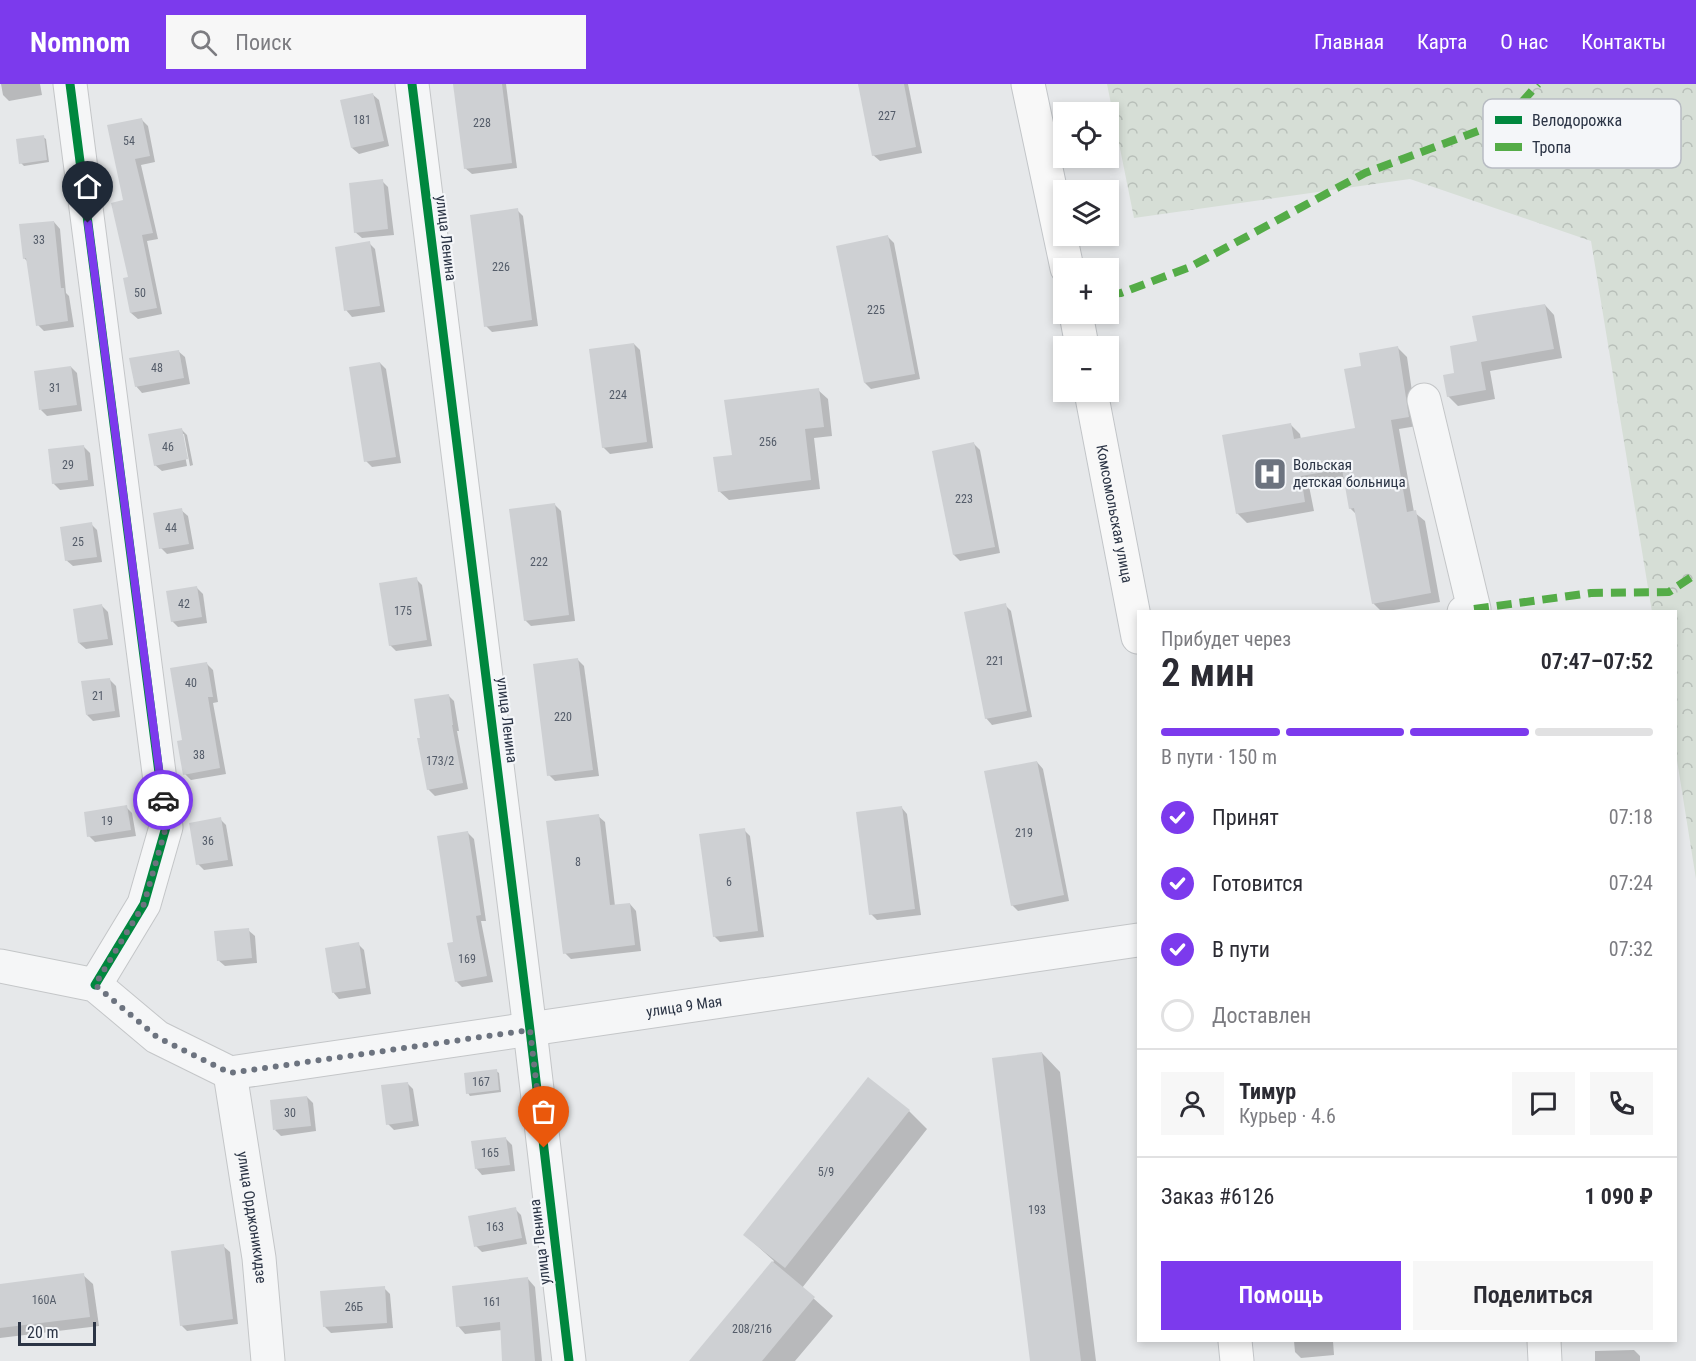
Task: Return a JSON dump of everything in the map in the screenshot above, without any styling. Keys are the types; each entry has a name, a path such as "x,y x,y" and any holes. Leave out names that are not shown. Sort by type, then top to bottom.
{"main road":[{"path":"1029,84 1065,258"},
{"name":"Комсомольская улица","path":"1093,402 1137,632"},
{"path":"1235,1342 1237,1361"}],"street":[{"path":"70,84 166,827 144,904 95,985"},
{"name":"улица Ленина","path":"412,84 569,1361"},
{"path":"1424,400 1474,609 1471,610"},
{"name":"улица 9 Мая","path":"230,1073 1137,940"},
{"path":"0,966 95,985 157,1037 230,1073"},
{"name":"улица Орджоникидзе","path":"230,1073 258,1258 268,1361"},
{"path":"1544,1342 1545,1361"}],"green space":[{"path":"1107,84 1696,84 1696,879 1677,760 1677,610 1652,610 1591,241 1410,179 1134,218 1119,144 1119,102 1111,102"}],"building":[{"path":"453,84 502,84 512,163 464,169"},
{"path":"858,84 904,84 916,147 872,156"},
{"path":"373,93 384,141 351,148 340,100"},
{"path":"142,118 150,156 135,159 153,233 142,235 157,308 130,313 123,278 128,277 111,203 123,200 107,125"},
{"path":"44,135 47,160 19,164 16,139"},
{"path":"383,179 388,229 354,233 349,183"},
{"path":"518,208 532,320 484,327 470,215"},
{"path":"54,221 61,288 64,288 68,321 36,326 26,258 23,259 19,224"},
{"path":"888,235 915,374 864,383 836,246"},
{"path":"370,241 380,306 344,311 335,247"},
{"path":"1545,304 1554,349 1481,362 1486,390 1447,397 1443,375 1454,373 1450,346 1477,341 1472,316"},
{"path":"634,343 647,442 602,448 589,349"},
{"name":"Вольская детская больница","path":"1398,346 1409,417 1391,420 1407,512 1416,510 1431,593 1372,604 1354,508 1349,509 1342,469 1301,476 1305,502 1236,514 1222,435 1291,423 1294,439 1355,428 1344,369 1361,366 1359,353"},
{"path":"179,350 184,378 135,387 129,358"},
{"path":"380,362 396,457 364,462 349,367"},
{"path":"71,366 77,405 39,410 34,371"},
{"path":"819,388 824,427 805,429 811,480 718,492 713,457 732,455 724,400"},
{"path":"182,428 188,459 154,466 148,434"},
{"path":"974,442 995,547 953,555 932,451"},
{"path":"84,445 88,480 52,484 48,449"},
{"path":"555,503 569,615 524,621 509,509"},
{"path":"182,508 189,544 159,549 153,513"},
{"path":"92,522 97,557 65,561 60,527"},
{"path":"417,577 427,640 389,646 379,583"},
{"path":"197,586 202,617 171,622 166,591"},
{"path":"1006,603 1027,711 985,719 964,612"},
{"path":"102,604 108,639 78,643 73,609"},
{"path":"578,658 593,770 547,776 533,664"},
{"path":"207,662 213,697 208,697 220,768 183,775 177,741 182,740 170,668"},
{"path":"110,678 115,711 86,715 81,681"},
{"path":"449,694 452,725 463,783 427,790 417,738 420,738 414,699"},
{"path":"1037,761 1064,895 1011,906 984,771"},
{"path":"127,805 131,830 87,837 84,812"},
{"path":"902,806 915,909 869,915 856,812"},
{"path":"599,814 610,905 630,903 635,945 563,954 546,821"},
{"path":"221,817 228,860 196,865 189,823"},
{"path":"745,828 758,931 713,937 699,834"},
{"path":"468,831 481,915 476,916 487,976 455,982 447,943 453,942 437,836"},
{"path":"249,928 252,958 217,961 214,931"},
{"path":"359,942 366,988 332,993 325,948"},
{"path":"1042,1052 1081,1361 1030,1361 992,1058"},
{"path":"497,1069 499,1090 466,1094 464,1073"},
{"path":"868,1077 910,1110 785,1268 743,1235"},
{"path":"408,1082 413,1121 386,1125 381,1085"},
{"path":"307,1096 311,1126 273,1130 270,1100"},
{"path":"506,1137 510,1165 475,1169 471,1141"},
{"path":"516,1207 522,1238 474,1247 468,1216"},
{"path":"224,1244 233,1319 180,1326 171,1251"},
{"path":"772,1261 815,1297 762,1361 689,1361"},
{"path":"84,1273 90,1317 0,1328 0,1284"},
{"path":"528,1277 535,1361 502,1361 500,1322 456,1327 452,1286"},
{"path":"385,1286 387,1323 323,1327 320,1291"}],"marked path":[{"path":"1525,99 1538,84"},
{"path":"1119,293 1190,267 1365,173 1483,129"},
{"path":"1474,609 1591,593 1669,592 1696,574"}],"cycle path":[{"path":"70,84 166,827 144,904 95,985"},
{"path":"412,84 569,1361"}],"way so far":[{"path":"163,800 166,827 144,904 95,985 157,1037 230,1073 530,1030 544,1148"}],"place":[{"name":"Вольская детская больница","path":"1270,474"}],"route":[{"path":"88,223 163,800"}]}
